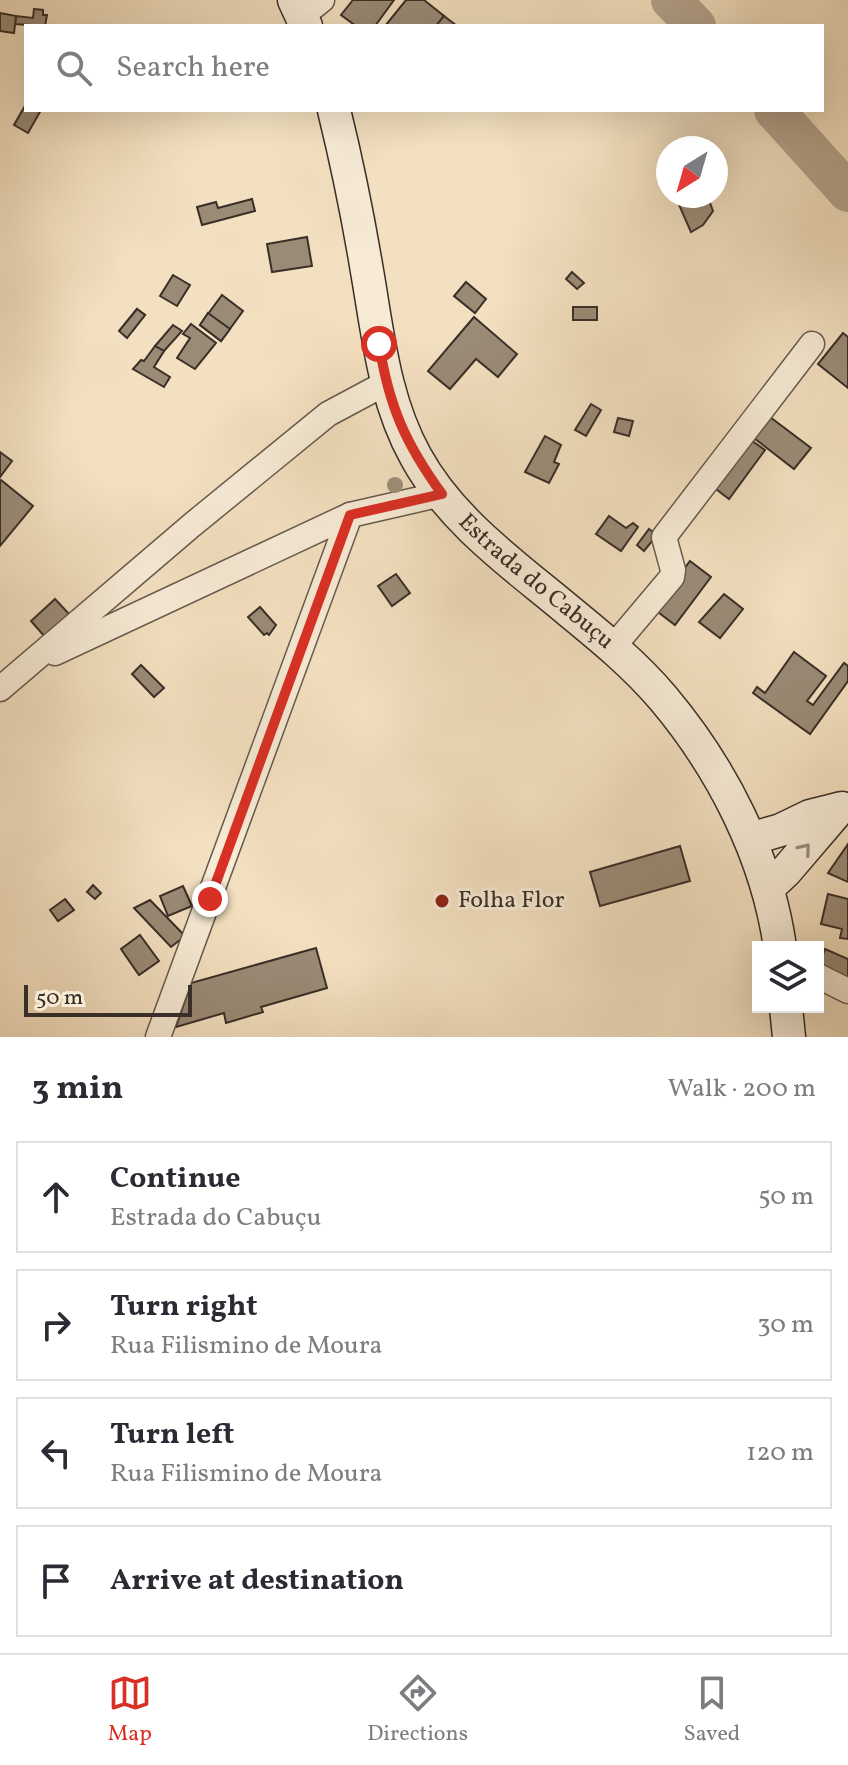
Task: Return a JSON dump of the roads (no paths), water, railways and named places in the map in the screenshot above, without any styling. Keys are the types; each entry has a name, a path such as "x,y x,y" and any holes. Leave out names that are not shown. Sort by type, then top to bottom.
{"street":[{"name":"Estrada do Cabuçu","path":"334,112 361,235 386,383 416,459 474,532 613,647 663,698 697,745 750,839 769,887 779,941"},
{"path":"613,647 672,577 664,537 812,344"},
{"path":"0,689 328,414 386,383"},
{"path":"22,668 350,515 442,494"},
{"path":"158,1037 350,515"},
{"path":"750,839 781,830 810,816 844,807"},
{"path":"769,887 844,807"},
{"path":"824,979 848,991"},
{"path":"787,1013 789,1037"}],"waterway":[{"path":"671,0 694,24"},
{"path":"776,112 848,192"}],"place":[{"name":"Folha Flor","path":"442,901"}]}
